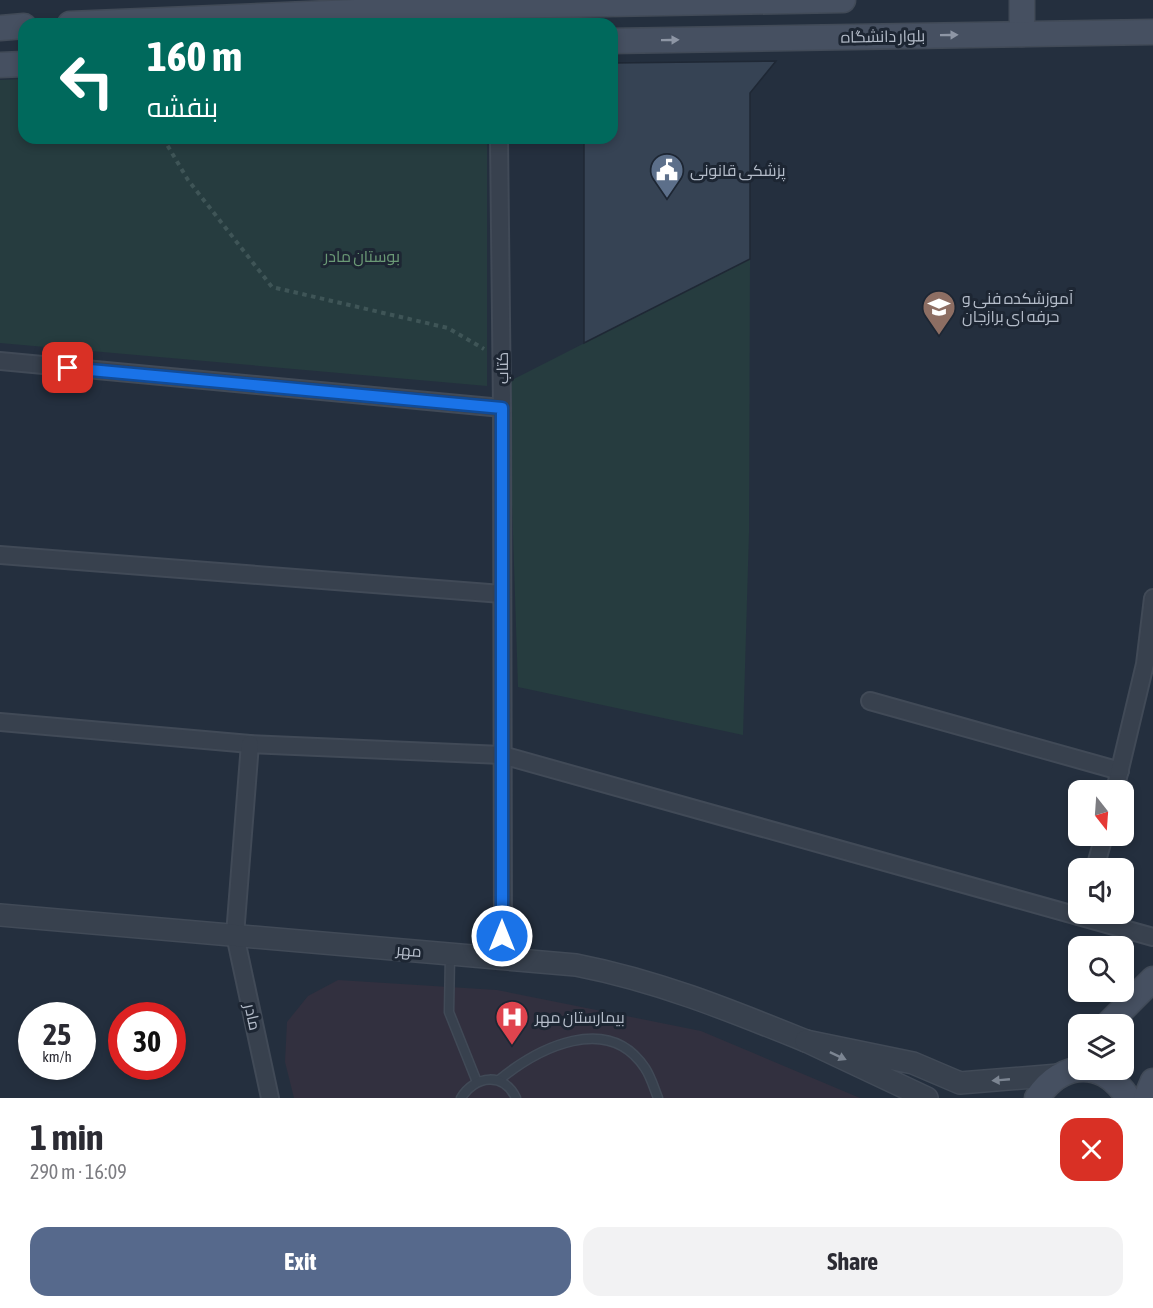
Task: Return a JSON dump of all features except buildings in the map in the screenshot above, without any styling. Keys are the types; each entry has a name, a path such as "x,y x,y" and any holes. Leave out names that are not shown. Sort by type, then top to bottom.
{"main road":[{"path":"272,18 491,3 843,0"},
{"path":"1022,0 1022,34"},
{"path":"0,28 18,26"},
{"name":"بلوار دانشگاه","path":"618,41 1153,32"},
{"path":"0,65 18,64"},
{"path":"1118,1014 1153,979"},
{"path":"1037,1098 1046,1085 1068,1066"},
{"path":"1059,1075 1075,1070 1092,1070 1107,1075 1120,1085 1128,1098"},
{"path":"1146,1098 1153,1082"}],"street":[{"path":"353,11 381,0"},
{"name":"کتاب","path":"499,144 503,958"},
{"path":"0,362 502,408"},
{"path":"0,555 502,594"},
{"path":"1118,780 1149,666 1153,598"},
{"path":"870,701 1120,771"},
{"path":"0,722 250,744 502,755 1068,912"},
{"name":"مادر","path":"250,744 235,935 270,1098"},
{"name":"مهر","path":"0,915 576,965 630,975 686,993 806,1041"},
{"path":"1110,924 1153,937"},
{"path":"806,1041 913,1064 960,1083 1059,1075"},
{"path":"806,1041 927,1098"}],"lane":[{"path":"450,953 449,1012 477,1082"},
{"path":"461,1098 467,1088 477,1082 499,1080 517,1065 570,1040 592,1037 613,1041 632,1052 646,1069 657,1098"},
{"path":"499,1080 509,1086 516,1098"}],"path":[{"path":"167,144 188,180 272,287 448,328 501,359"}],"shaded area":[{"name":"بیمارستان مهر","path":"338,980 497,990 701,1031 860,1098 294,1098 285,1062 287,1022 308,996"}],"green space":[{"name":"بوستان مادر","path":"18,79 18,144 487,144 487,386 0,343 0,80"},
{"path":"750,259 749,532 743,735 518,687 508,382"}],"place":[{"name":"پزشکی قانونی","path":"667,199"},
{"name":"آموزشکده فنی و حرفه ای برازجان","path":"939,336"},
{"name":"بیمارستان مهر","path":"512,1046"}],"route":[{"path":"68,368 502,408 502,936"}]}
